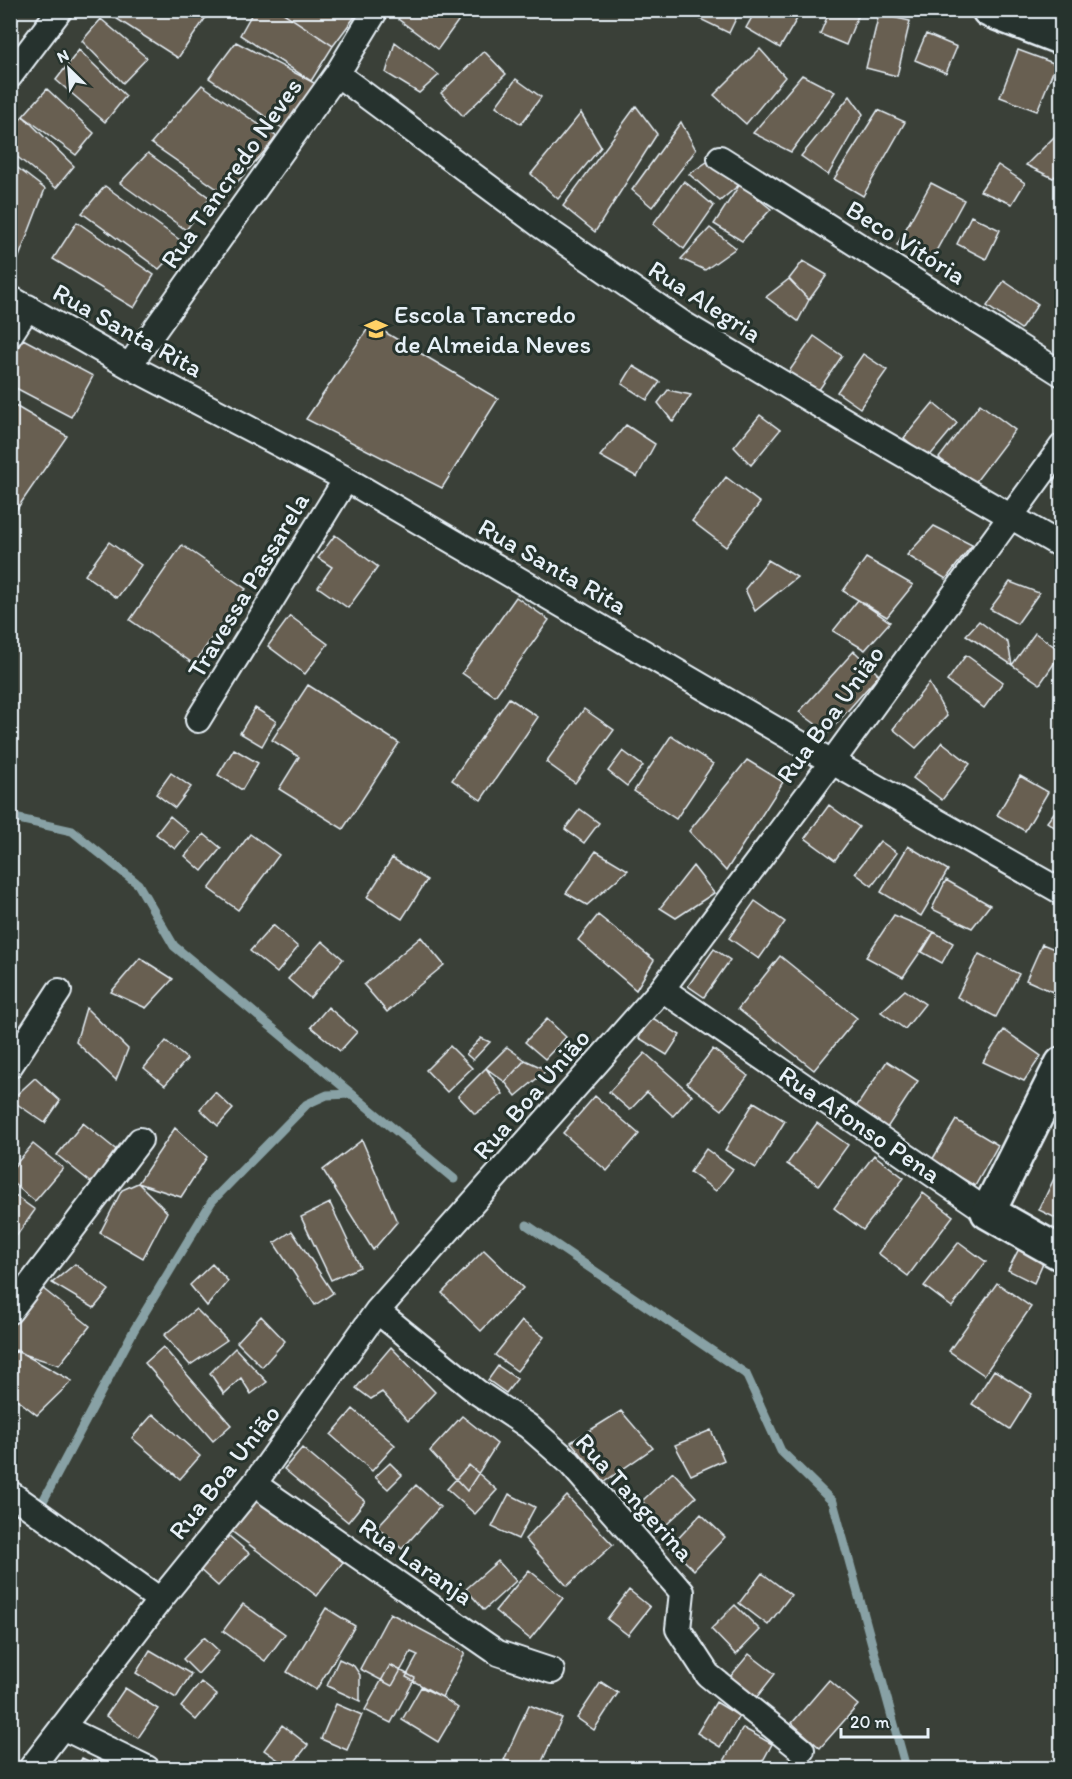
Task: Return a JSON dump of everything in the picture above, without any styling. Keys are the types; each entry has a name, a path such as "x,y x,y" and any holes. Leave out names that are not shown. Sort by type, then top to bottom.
{"street":[{"path":"10,76 60,10"},
{"name":"Rua Tancredo Neves","path":"129,366 337,74 376,10"},
{"path":"989,10 1062,38"},
{"name":"Rua Alegria","path":"337,74 540,225 682,323 859,429 1062,546"},
{"name":"Beco Vitória","path":"720,158 1062,374"},
{"path":"10,335 19,303"},
{"name":"Rua Santa Rita","path":"19,303 129,366 346,479 832,762 1062,892"},
{"name":"Rua Boa União","path":"31,1768 160,1600 254,1484 377,1311 662,988 832,762 1062,446"},
{"name":"Travessa Passarela","path":"198,720 346,479"},
{"name":"Rua Afonso Pena","path":"662,988 988,1212 1062,1254"},
{"path":"10,1065 59,991"},
{"path":"988,1212 1062,1064"},
{"path":"10,1311 140,1140"},
{"name":"Rua Tangerina","path":"377,1311 477,1392 528,1426 569,1462 682,1592 678,1629 708,1675 802,1750"},
{"name":"Rua Laranja","path":"254,1484 498,1653 552,1671"},
{"path":"10,1493 160,1600"},
{"path":"62,1727 147,1768"}],"building":[{"path":"103,10 211,10 178,58"},
{"path":"254,10 279,10 333,46 311,81 240,35"},
{"path":"279,10 351,10 356,15 333,46"},
{"path":"404,10 466,10 438,49 398,19"},
{"path":"699,10 740,10 729,33 696,17"},
{"path":"756,10 788,10 798,17 780,48 746,28"},
{"path":"830,10 860,10 846,45 820,34"},
{"path":"879,14 910,21 897,76 866,68"},
{"path":"101,19 147,58 123,83 82,41"},
{"path":"926,34 957,47 946,73 915,60"},
{"path":"236,42 318,85 288,132 209,78"},
{"path":"395,42 439,75 419,93 386,73"},
{"path":"760,49 785,77 746,124 714,95"},
{"path":"79,50 126,96 105,122 56,80"},
{"path":"1018,50 1056,64 1037,111 1000,97"},
{"path":"484,51 506,74 463,116 441,93"},
{"path":"802,75 835,92 791,152 753,133"},
{"path":"516,79 541,97 521,124 496,106"},
{"path":"202,85 277,137 226,195 151,143"},
{"path":"47,89 94,133 76,155 23,116"},
{"path":"850,96 863,114 828,175 801,156"},
{"path":"636,106 657,134 595,232 563,206"},
{"path":"878,110 905,122 863,196 834,179"},
{"path":"581,113 601,147 558,199 531,174"},
{"path":"23,116 74,166 56,188 10,151 10,132"},
{"path":"681,122 696,150 652,207 632,190"},
{"path":"1062,129 1062,170 1053,178 1026,165"},
{"path":"148,153 210,198 186,230 120,183"},
{"path":"713,158 740,184 720,201 689,174"},
{"path":"10,162 45,189 19,257 10,252"},
{"path":"998,165 1025,183 1012,204 980,191"},
{"path":"684,181 714,206 684,249 653,224"},
{"path":"931,183 964,200 930,262 897,245"},
{"path":"740,184 771,209 742,241 714,224"},
{"path":"105,186 184,243 159,269 82,213"},
{"path":"971,216 1000,230 986,259 957,244"},
{"path":"77,222 154,275 134,308 53,259"},
{"path":"710,228 736,248 705,270 681,259"},
{"path":"803,261 827,275 809,300 789,279"},
{"path":"789,279 809,300 798,321 766,297"},
{"path":"1004,281 1038,304 1021,329 987,306"},
{"path":"371,324 498,399 442,488 306,419"},
{"path":"814,336 842,356 812,400 783,380"},
{"path":"23,339 93,376 71,417 10,385 10,362"},
{"path":"863,354 887,370 860,408 837,392"},
{"path":"633,366 660,382 647,400 622,384"},
{"path":"668,390 691,395 673,422 658,403"},
{"path":"10,403 67,436 10,519"},
{"path":"933,403 957,423 928,458 904,438"},
{"path":"980,404 1015,430 974,484 939,458"},
{"path":"760,415 780,430 751,465 734,447"},
{"path":"626,425 655,444 637,477 600,456"},
{"path":"726,477 760,503 726,547 692,521"},
{"path":"934,526 972,545 946,579 907,555"},
{"path":"335,535 378,567 348,608 318,587 332,567 318,558"},
{"path":"109,542 141,565 117,598 85,575"},
{"path":"182,545 246,589 194,664 130,620"},
{"path":"866,558 913,585 887,617 843,591"},
{"path":"768,560 797,577 755,611 745,589"},
{"path":"1010,582 1039,593 1017,624 990,609"},
{"path":"516,597 549,620 495,696 462,673"},
{"path":"858,600 890,622 865,650 833,631"},
{"path":"290,616 328,644 305,674 268,646"},
{"path":"979,621 1008,643 1012,665 966,635"},
{"path":"1035,633 1062,652 1040,684 1012,665"},
{"path":"854,651 879,675 828,733 799,712"},
{"path":"966,655 1003,682 984,708 947,681"},
{"path":"929,683 947,716 916,748 893,729"},
{"path":"308,685 399,743 343,829 279,789 299,757 272,740"},
{"path":"509,698 538,717 481,800 452,780"},
{"path":"255,708 276,721 262,746 240,733"},
{"path":"584,709 614,730 575,783 546,762"},
{"path":"671,736 713,764 676,819 634,791"},
{"path":"942,742 970,764 942,800 913,778"},
{"path":"234,749 258,763 242,790 218,775"},
{"path":"623,751 643,766 627,786 608,771"},
{"path":"747,760 783,782 726,871 689,831"},
{"path":"171,773 191,787 175,808 156,794"},
{"path":"1020,776 1048,792 1025,831 997,815"},
{"path":"1062,802 1062,832 1047,822"},
{"path":"829,805 859,827 835,860 805,838"},
{"path":"580,809 599,823 584,843 565,829"},
{"path":"170,816 189,832 175,849 156,834"},
{"path":"204,834 221,848 202,871 185,856"},
{"path":"250,834 279,855 238,910 209,889"},
{"path":"880,841 897,853 872,886 855,873"},
{"path":"908,846 948,870 921,916 881,892"},
{"path":"596,851 628,870 587,905 566,893"},
{"path":"392,858 427,880 402,919 367,897"},
{"path":"693,866 714,893 676,918 660,908"},
{"path":"946,880 990,905 972,928 932,909"},
{"path":"755,901 785,922 759,959 729,938"},
{"path":"598,915 654,960 636,990 578,940"},
{"path":"894,915 934,932 903,977 866,957"},
{"path":"273,925 298,947 277,973 250,951"},
{"path":"934,932 953,943 942,963 922,952"},
{"path":"421,937 444,965 387,1012 364,985"},
{"path":"322,941 343,959 310,998 288,979"},
{"path":"1042,944 1062,952 1062,996 1026,980"},
{"path":"714,949 730,960 704,997 688,986"},
{"path":"979,954 1019,974 996,1017 957,997"},
{"path":"780,956 857,1018 814,1070 738,1009"},
{"path":"140,958 173,979 146,1008 111,992"},
{"path":"905,990 925,1004 905,1029 881,1012"},
{"path":"328,1007 357,1032 340,1051 311,1027"},
{"path":"86,1008 128,1049 116,1080 76,1042"},
{"path":"651,1017 680,1035 667,1055 639,1038"},
{"path":"547,1019 566,1037 545,1059 525,1042"},
{"path":"1004,1030 1041,1056 1024,1081 983,1062"},
{"path":"481,1038 490,1042 473,1060 466,1054"},
{"path":"166,1041 187,1059 165,1085 144,1068"},
{"path":"450,1046 472,1068 447,1092 426,1070"},
{"path":"507,1047 525,1060 505,1082 486,1068"},
{"path":"713,1049 748,1076 722,1110 687,1083"},
{"path":"645,1053 692,1095 673,1116 647,1092 630,1110 609,1092"},
{"path":"525,1060 547,1070 516,1096 505,1082"},
{"path":"887,1061 918,1081 881,1137 850,1116"},
{"path":"486,1068 503,1094 475,1114 458,1096"},
{"path":"35,1078 60,1101 45,1123 11,1100"},
{"path":"215,1092 233,1109 218,1126 200,1109"},
{"path":"595,1096 639,1134 607,1171 563,1133"},
{"path":"754,1102 785,1121 756,1168 725,1150"},
{"path":"956,1120 998,1145 975,1186 932,1160"},
{"path":"83,1123 119,1152 93,1184 57,1155"},
{"path":"817,1123 848,1145 819,1185 787,1164"},
{"path":"175,1128 207,1157 181,1197 138,1183"},
{"path":"362,1140 397,1222 373,1250 323,1170"},
{"path":"33,1144 63,1168 35,1201 10,1181 10,1171"},
{"path":"706,1149 733,1169 716,1191 690,1172"},
{"path":"874,1155 904,1178 863,1230 834,1208"},
{"path":"1060,1166 1062,1167 1062,1221 1039,1210"},
{"path":"138,1183 167,1212 143,1258 100,1233 122,1190"},
{"path":"10,1192 35,1210 12,1242 10,1241"},
{"path":"923,1193 953,1216 908,1276 878,1253"},
{"path":"330,1203 360,1267 331,1280 301,1217"},
{"path":"292,1231 333,1293 315,1305 274,1243"},
{"path":"959,1242 986,1262 952,1307 924,1286"},
{"path":"1022,1243 1046,1256 1034,1283 1008,1270"},
{"path":"484,1250 523,1288 481,1331 442,1293"},
{"path":"75,1264 109,1290 94,1308 52,1283"},
{"path":"212,1264 228,1281 207,1306 190,1285"},
{"path":"997,1283 1031,1307 984,1375 949,1351"},
{"path":"42,1288 90,1326 59,1365 10,1350 10,1329"},
{"path":"196,1309 227,1340 190,1365 164,1335"},
{"path":"261,1316 285,1341 262,1367 237,1342"},
{"path":"522,1321 544,1337 517,1371 495,1355"},
{"path":"163,1347 231,1425 213,1441 145,1363"},
{"path":"391,1347 435,1392 408,1421 382,1392 371,1399 356,1388"},
{"path":"235,1348 267,1382 251,1394 241,1378 224,1394 210,1373"},
{"path":"16,1350 72,1381 37,1415 10,1394 10,1360"},
{"path":"498,1366 517,1379 506,1393 488,1380"},
{"path":"994,1370 1032,1394 1010,1429 972,1404"},
{"path":"353,1409 395,1445 372,1471 331,1435"},
{"path":"621,1411 653,1448 604,1482 571,1442"},
{"path":"153,1414 200,1456 180,1479 132,1438"},
{"path":"462,1416 497,1444 467,1491 430,1451"},
{"path":"711,1430 724,1460 691,1475 675,1445"},
{"path":"302,1448 365,1501 348,1522 284,1469"},
{"path":"390,1463 402,1475 388,1489 375,1477"},
{"path":"469,1465 497,1490 475,1514 447,1489"},
{"path":"673,1472 696,1497 665,1526 642,1501"},
{"path":"416,1485 440,1507 402,1549 377,1527"},
{"path":"509,1494 535,1507 518,1539 492,1527"},
{"path":"256,1496 343,1562 317,1596 230,1530"},
{"path":"567,1496 613,1545 567,1586 525,1539"},
{"path":"701,1514 725,1537 694,1570 670,1547"},
{"path":"228,1535 249,1553 218,1586 198,1568"},
{"path":"498,1561 516,1581 484,1610 466,1589"},
{"path":"529,1570 563,1598 530,1639 495,1611"},
{"path":"762,1573 791,1595 768,1625 739,1603"},
{"path":"629,1590 650,1607 628,1635 607,1619"},
{"path":"243,1604 285,1634 265,1661 223,1631"},
{"path":"735,1605 760,1630 736,1655 711,1629"},
{"path":"326,1608 355,1626 316,1690 287,1672"},
{"path":"390,1613 465,1653 442,1697 406,1677 418,1655 411,1652 392,1686 360,1669"},
{"path":"204,1637 219,1651 198,1674 183,1659"},
{"path":"150,1650 191,1674 176,1698 136,1673"},
{"path":"749,1654 775,1674 756,1698 729,1678"},
{"path":"339,1659 354,1666 360,1675 360,1701 327,1686"},
{"path":"390,1665 415,1678 391,1723 365,1710"},
{"path":"829,1680 858,1705 820,1748 792,1723"},
{"path":"201,1682 217,1695 196,1720 181,1707"},
{"path":"601,1682 618,1693 594,1730 577,1718"},
{"path":"421,1687 458,1708 438,1742 402,1720"},
{"path":"125,1688 158,1709 138,1738 106,1716"},
{"path":"716,1702 739,1716 720,1747 697,1733"},
{"path":"336,1704 362,1715 347,1750 321,1739"},
{"path":"529,1705 562,1718 539,1768 504,1760"},
{"path":"282,1725 308,1745 290,1768 264,1750"},
{"path":"743,1728 772,1744 759,1768 720,1768"},
{"path":"82,1758 103,1768 77,1768"}],"waterway":[{"path":"10,817 72,831 138,884 174,946 454,1179"},
{"path":"42,1503 134,1330 212,1201 307,1104 327,1095 351,1094"},
{"path":"527,1225 746,1374 781,1451 833,1502 906,1768"}],"place":[{"name":"Escola Tancredo de Almeida Neves","path":"376,329"}]}
